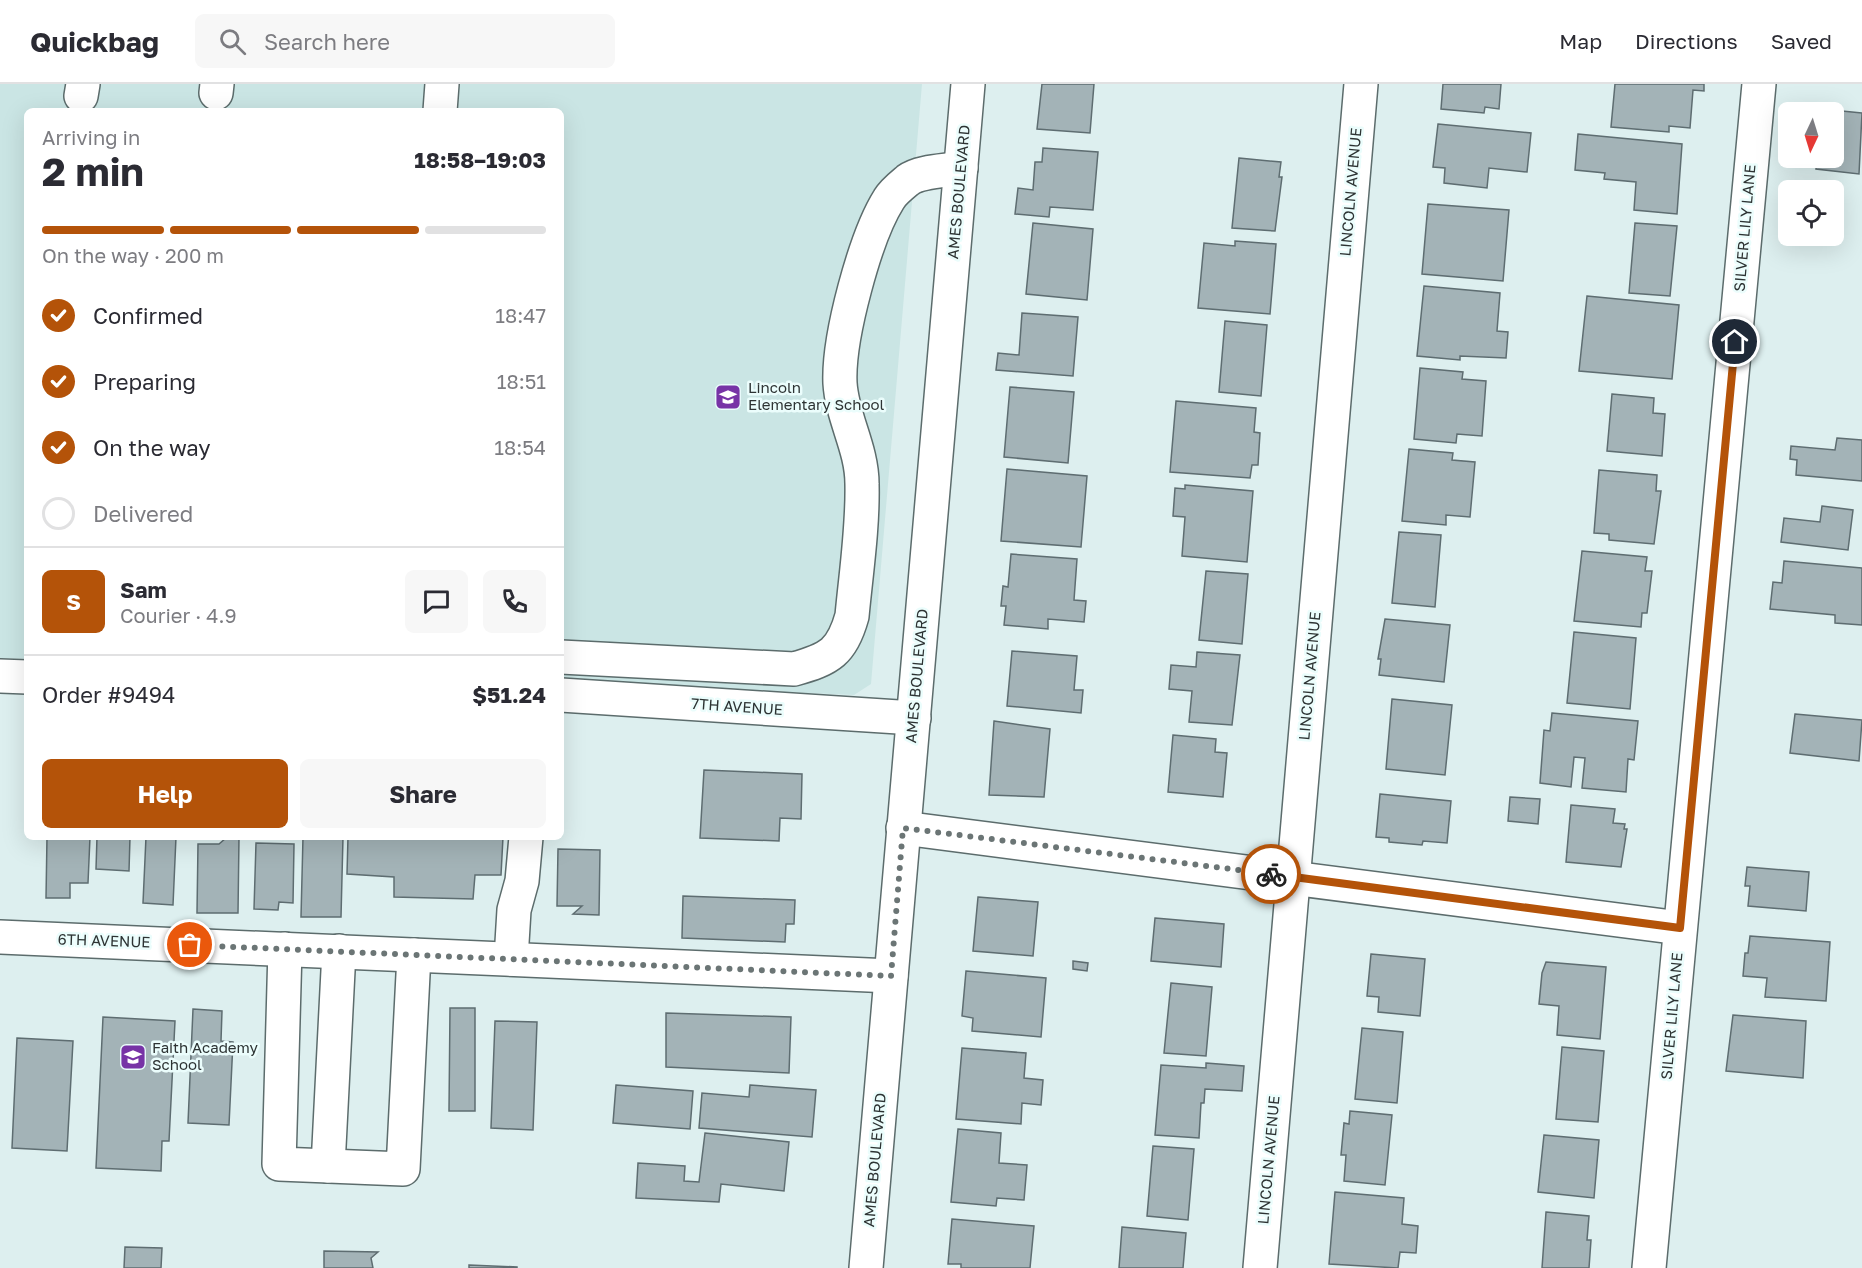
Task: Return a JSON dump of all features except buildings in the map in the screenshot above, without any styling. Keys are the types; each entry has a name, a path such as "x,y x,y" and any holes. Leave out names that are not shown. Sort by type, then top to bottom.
{"street":[{"path":"440,108 442,84"},
{"name":"AMES BOULEVARD","path":"866,1268 968,84"},
{"name":"LINCOLN AVENUE","path":"1260,1268 1361,84"},
{"name":"SILVER LILY LANE","path":"1649,1268 1759,84"},
{"path":"564,657 794,669 813,664 837,652 846,636 852,616 862,485 860,458 844,412 840,382 842,345 854,296 869,244 889,198 911,178 961,168"},
{"path":"0,676 24,677"},
{"name":"7TH AVENUE","path":"564,695 914,718"},
{"path":"903,828 1292,876 1680,928"},
{"path":"511,959 514,910 522,881 526,840"},
{"name":"6TH AVENUE","path":"0,937 891,976"},
{"path":"285,949 279,1164 403,1169 414,955"},
{"path":"328,1166 339,951"}],"shaded area":[{"name":"Lincoln Elementary School","path":"0,84 922,84 871,684 854,695 564,682 564,108 24,108 24,659 0,658"}],"way so far":[{"path":"190,945 891,976 903,828 1271,874"}],"place":[{"name":"Lincoln Elementary School","path":"728,397"},
{"name":"Faith Academy School","path":"133,1057"}],"route":[{"path":"1271,874 1680,928 1735,342"}]}
